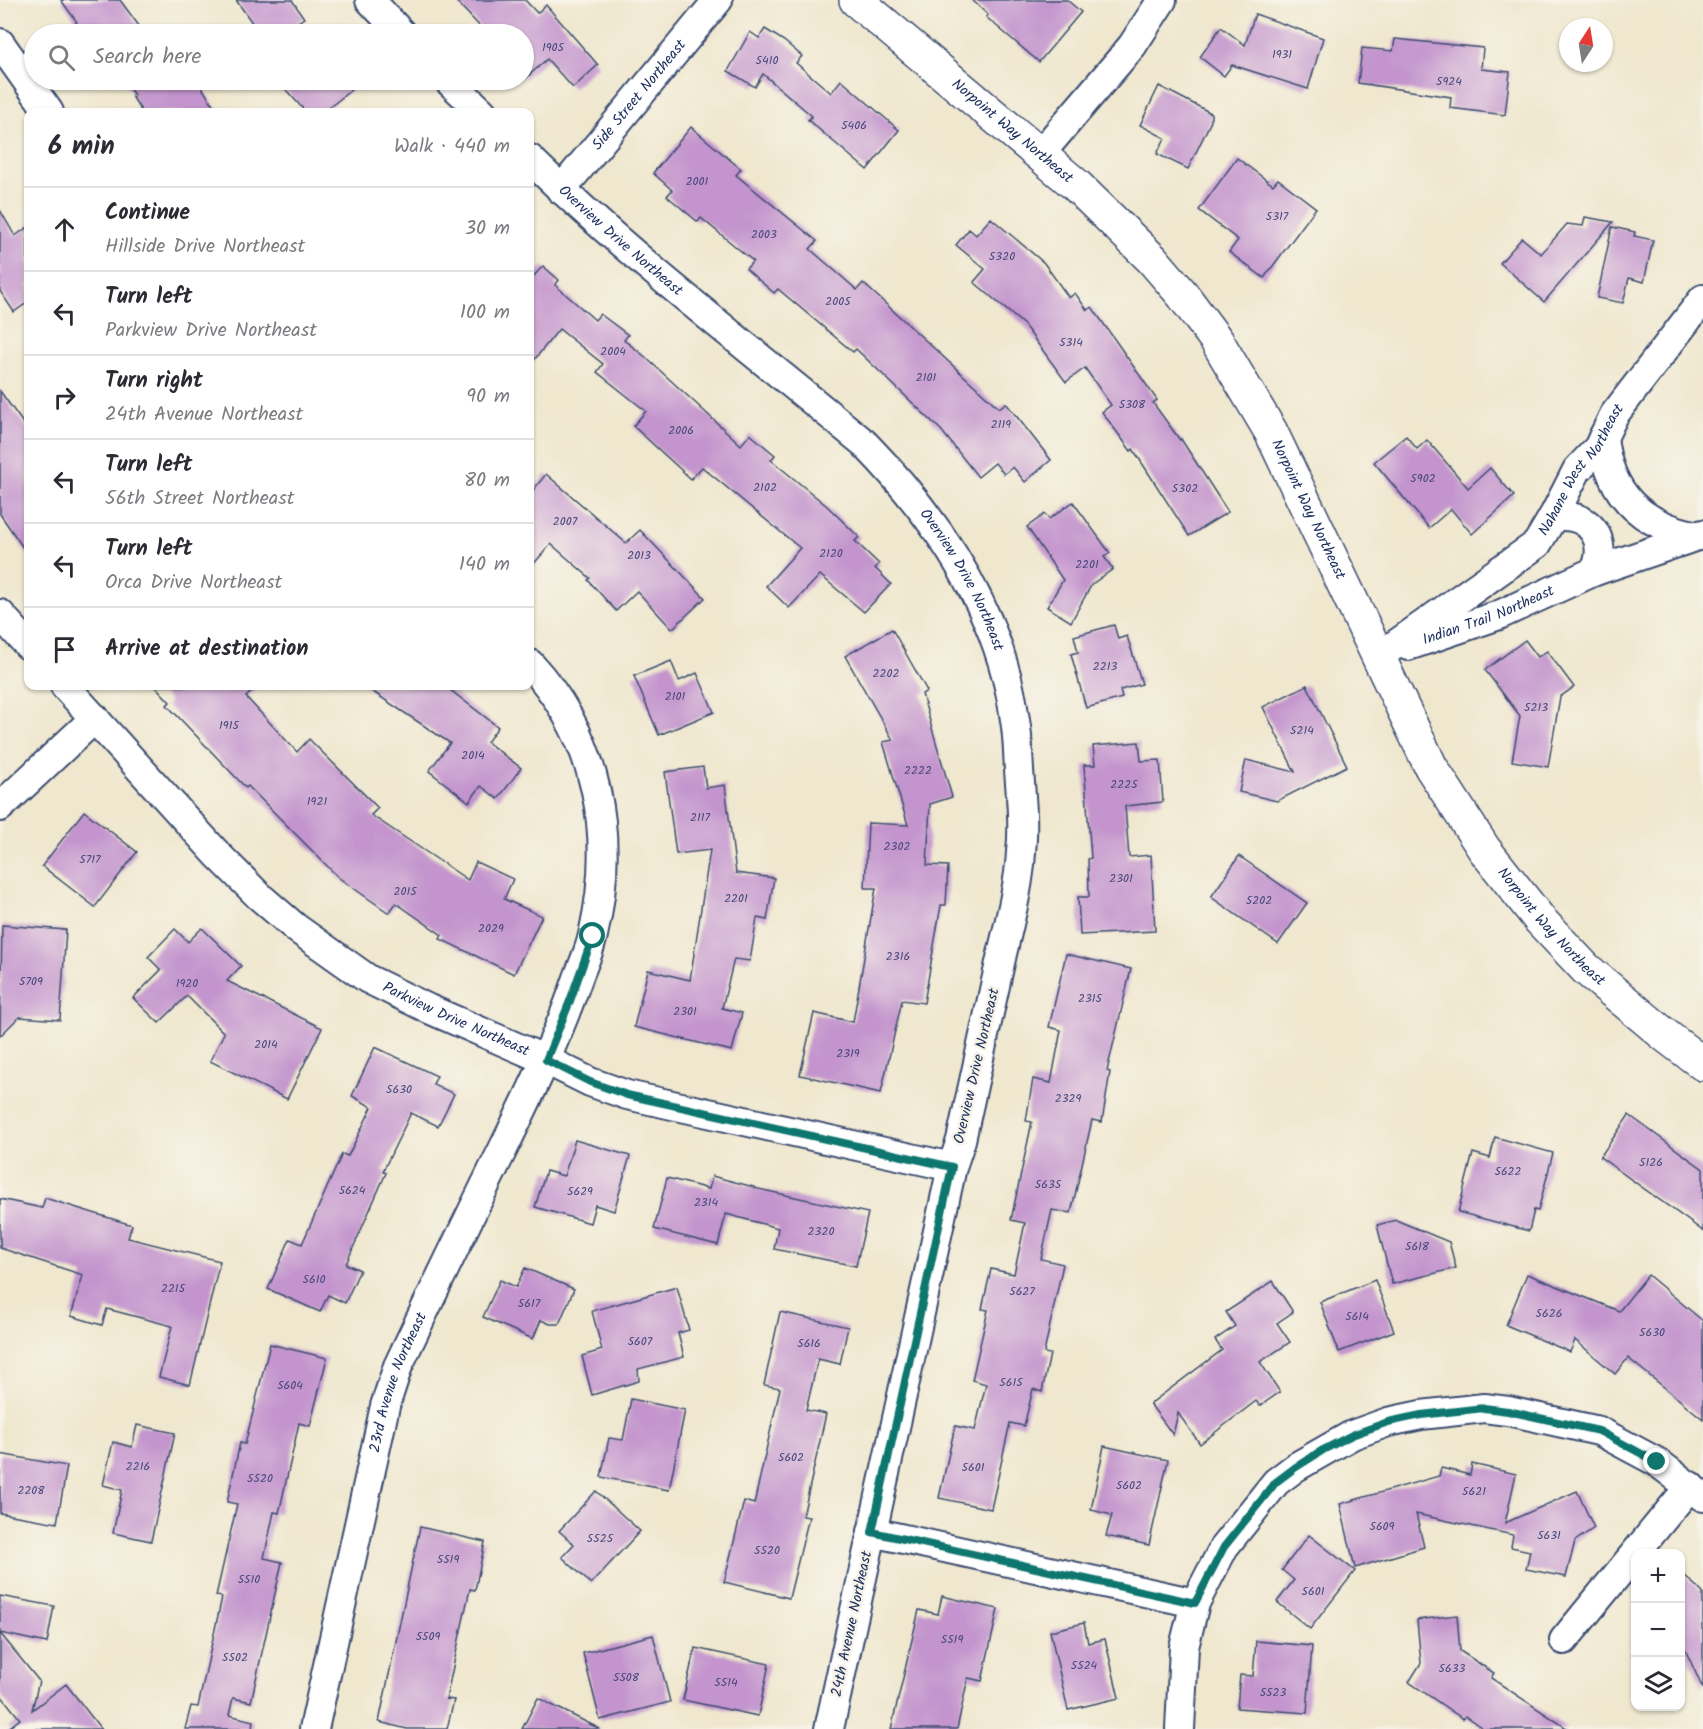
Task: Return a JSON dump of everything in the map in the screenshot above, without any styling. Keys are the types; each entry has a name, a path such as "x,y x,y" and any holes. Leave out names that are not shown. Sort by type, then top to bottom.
{"street":[{"path":"370,0 393,24"},
{"name":"Side Street Northeast","path":"561,190 718,0"},
{"name":"Norpoint Way Northeast","path":"856,0 1076,185 1152,259 1182,294 1217,341 1271,432 1431,767 1484,849 1540,920 1586,969 1665,1036 1703,1064"},
{"path":"1040,154 1132,46 1162,0"},
{"path":"0,43 24,77"},
{"path":"33,90 46,108"},
{"path":"459,90 478,108"},
{"name":"Overview Drive Northeast","path":"534,163 561,190 643,261 864,443 910,494 965,573 983,607 999,652 1015,720 1022,813 1022,852 1011,914 961,1140 952,1167"},
{"name":"Nahane West Northeast","path":"1378,657 1537,544 1577,470 1598,448 1614,415 1703,299"},
{"name":"Indian Trail Northeast","path":"1603,437 1610,470 1627,500 1659,525 1678,532 1701,535"},
{"path":"1553,517 1564,515 1575,517 1585,522 1593,530 1599,539 1601,550 1600,561 1595,571"},
{"name":"Indian Trail Northeast","path":"1378,657 1499,615 1595,571 1701,535"},
{"path":"0,614 24,641"},
{"name":"23rd Avenue Northeast","path":"314,1729 385,1406 398,1366 546,1060 593,936 603,872 603,835 598,794 590,764 576,731 564,708 534,669"},
{"name":"Parkview Drive Northeast","path":"69,690 218,855 259,896 296,928 368,979 590,1082 627,1095 952,1167"},
{"path":"0,807 95,718"},
{"name":"24th Avenue Northeast","path":"829,1729 952,1167"},
{"path":"1180,1729 1184,1647 1195,1603 1224,1547 1276,1482 1323,1450 1352,1435 1388,1422 1421,1415 1484,1408 1599,1431 1657,1462 1697,1492 1564,1640"},
{"path":"872,1532 1195,1603"}],"building":[{"path":"61,0 120,0 138,24 74,24 77,22"},
{"path":"236,0 292,0 304,18 295,24 253,24"},
{"path":"455,0 525,0 537,13 546,5 598,65 573,88 547,59 534,71 534,24 478,24"},
{"path":"972,0 1067,0 1081,12 1039,62 986,17 988,15"},
{"path":"1255,14 1323,38 1308,89 1232,65 1224,76 1200,57 1221,27 1245,45"},
{"path":"765,29 802,56 796,63 831,93 841,80 899,130 867,170 808,120 812,116 763,74 755,87 728,71 750,32 759,38"},
{"path":"1395,39 1483,48 1481,69 1510,72 1505,115 1450,108 1451,97 1358,83 1362,48 1393,51"},
{"path":"1159,86 1211,113 1211,121 1188,169 1157,154 1165,138 1140,125"},
{"path":"130,90 204,90 215,108 140,108 132,96 134,95"},
{"path":"286,90 351,90 329,108 302,108"},
{"path":"691,127 741,169 736,175 817,241 810,249 857,290 863,283 999,408 1006,403 1051,460 1025,482 1013,467 1004,474 995,463 978,477 941,430 856,349 853,352 778,289 774,293 746,269 753,261 701,218 698,222 667,196 672,190 653,173"},
{"path":"1237,158 1273,185 1278,179 1316,208 1264,278 1229,252 1238,240 1199,210"},
{"path":"0,210 15,236 24,230 24,305 14,312 0,291"},
{"path":"1585,217 1613,222 1544,302 1500,263 1522,238 1541,254 1567,224 1583,226"},
{"path":"991,218 1044,263 1069,298 1075,293 1087,310 1092,307 1157,400 1153,403 1181,439 1228,512 1189,536 1133,449 1131,451 1102,412 1111,405 1085,368 1066,382 1024,325 974,282 985,269 956,245 969,229 976,235"},
{"path":"1612,227 1635,232 1634,236 1653,240 1644,282 1629,278 1623,303 1597,298"},
{"path":"543,266 559,280 555,285 595,320 600,314 628,335 624,340 741,445 750,434 775,455 771,460 827,506 859,537 855,541 879,564 875,568 891,584 864,612 820,575 789,608 766,586 800,548 702,467 691,479 633,426 646,411 597,372 603,364 559,329 534,360 534,276"},
{"path":"0,391 24,424 24,549 0,514"},
{"path":"1406,436 1417,449 1427,440 1468,488 1490,468 1514,496 1472,534 1451,509 1429,528 1374,462"},
{"path":"546,474 626,543 640,530 705,598 672,629 637,591 616,611 588,580 590,578 551,544 534,563 534,489"},
{"path":"1073,502 1110,553 1104,557 1113,569 1092,584 1071,622 1047,607 1063,580 1027,527 1045,514 1049,519"},
{"path":"1114,625 1118,639 1127,636 1142,684 1120,690 1122,698 1086,708 1071,654 1078,652 1074,636"},
{"path":"892,629 927,691 922,694 952,797 930,804 927,865 948,866 946,905 941,905 924,1003 902,1000 881,1093 800,1075 814,1013 853,1022 876,888 865,888 868,823 908,825 883,742 893,740 845,656"},
{"path":"1525,640 1538,657 1547,651 1574,687 1560,697 1548,767 1512,761 1520,716 1485,670"},
{"path":"671,661 679,681 697,673 714,712 659,735 634,676"},
{"path":"1307,685 1347,766 1277,801 1239,792 1246,760 1295,772 1263,707"},
{"path":"159,690 254,690 246,697 297,752 309,739 378,808 371,815 468,880 476,862 513,879 504,899 542,916 514,974 440,939 442,935 396,903 389,913 339,878 248,786 246,788 167,705 170,702"},
{"path":"370,690 450,690 498,727 487,742 521,768 498,799 481,786 469,802 429,771 450,743"},
{"path":"1139,742 1141,761 1160,760 1163,802 1125,806 1129,857 1151,855 1155,931 1080,935 1078,897 1089,897 1088,859 1091,858 1084,765 1095,765 1093,746"},
{"path":"703,767 706,788 725,785 736,873 774,878 767,920 757,918 750,961 734,959 722,1008 742,1013 732,1051 634,1027 648,970 690,980 710,850 676,854 665,772"},
{"path":"84,811 137,852 95,907 42,866"},
{"path":"1239,856 1307,903 1278,944 1211,897"},
{"path":"2,925 66,930 60,1020 19,1017 0,1036"},
{"path":"202,928 241,966 227,981 322,1028 287,1099 210,1061 224,1033 187,996 159,1023 133,998 161,970 148,957 175,929 188,942"},
{"path":"1066,954 1131,969 1107,1071 1110,1072 1102,1122 1092,1120 1071,1213 1052,1210 1041,1259 1063,1264 1044,1353 1050,1354 1042,1392 1033,1389 1024,1426 1010,1423 991,1509 939,1498 955,1426 975,1430 986,1384 972,1380 988,1310 982,1309 991,1269 1014,1274 1025,1223 1011,1220 1032,1122 1026,1121 1033,1079 1051,1083 1061,1030 1049,1027"},
{"path":"375,1047 437,1076 433,1084 454,1094 438,1126 411,1113 383,1171 386,1173 346,1264 360,1270 345,1303 328,1295 320,1312 268,1289 290,1239 302,1244 342,1154 348,1156 372,1107 352,1096"},
{"path":"1629,1115 1703,1169 1703,1231 1600,1157"},
{"path":"1495,1137 1553,1153 1538,1211 1534,1210 1529,1231 1458,1212 1473,1153 1490,1158"},
{"path":"575,1140 630,1156 614,1211 595,1205 590,1223 535,1207 546,1171 564,1176"},
{"path":"712,1176 754,1188 868,1213 856,1266 774,1249 778,1228 726,1214 718,1245 654,1229 667,1178 709,1189"},
{"path":"45,1198 132,1225 128,1238 220,1261 190,1385 159,1377 172,1326 107,1309 102,1325 71,1316 83,1275 0,1248 0,1199 42,1208"},
{"path":"1396,1220 1449,1242 1456,1268 1392,1284 1377,1225"},
{"path":"525,1268 574,1289 559,1324 550,1324 541,1320 533,1339 483,1317 500,1280 516,1287"},
{"path":"1527,1274 1619,1311 1648,1275 1703,1321 1703,1419 1628,1358 1615,1374 1575,1340 1570,1352 1506,1325"},
{"path":"1375,1280 1394,1331 1339,1352 1320,1302"},
{"path":"1273,1281 1293,1312 1277,1323 1290,1342 1260,1362 1280,1392 1260,1406 1256,1401 1200,1444 1178,1413 1173,1435 1150,1404 1222,1350 1215,1340 1235,1326 1226,1312"},
{"path":"677,1287 689,1330 678,1333 684,1357 638,1369 639,1381 592,1395 582,1356 602,1350 592,1311"},
{"path":"780,1312 848,1327 840,1364 818,1359 806,1410 826,1414 803,1516 809,1517 789,1598 724,1582 744,1501 754,1504 780,1388 764,1385"},
{"path":"270,1344 327,1358 310,1426 299,1423 279,1513 274,1512 264,1558 282,1562 251,1702 233,1698 229,1715 253,1721 252,1729 185,1729 191,1706 198,1707 222,1597 216,1596 237,1504 227,1502 240,1443 245,1444"},
{"path":"631,1399 685,1410 669,1490 601,1477 609,1438 623,1440"},
{"path":"137,1425 175,1433 151,1541 113,1533 122,1490 103,1485 113,1442 132,1447"},
{"path":"1104,1446 1168,1460 1149,1545 1106,1536 1112,1515 1091,1510"},
{"path":"0,1454 67,1466 57,1523 0,1513"},
{"path":"1472,1464 1516,1474 1505,1523 1577,1491 1594,1528 1575,1541 1566,1577 1526,1569 1530,1551 1511,1547 1513,1535 1416,1514 1424,1547 1355,1568 1340,1504 1439,1476 1441,1468 1470,1475"},
{"path":"596,1491 640,1531 591,1584 562,1557 574,1544 559,1531"},
{"path":"420,1527 485,1542 475,1590 470,1589 446,1699 454,1700 447,1729 407,1729 379,1722"},
{"path":"1309,1535 1355,1571 1310,1629 1277,1602 1294,1580 1282,1570"},
{"path":"1685,1576 1703,1593 1703,1689 1685,1649"},
{"path":"0,1596 54,1606 47,1643 0,1633"},
{"path":"942,1596 998,1609 982,1681 968,1678 957,1729 891,1729 919,1610 938,1614"},
{"path":"1457,1615 1460,1651 1494,1673 1491,1678 1568,1729 1484,1729 1465,1716 1463,1719 1409,1682 1421,1663 1417,1620"},
{"path":"1084,1623 1088,1643 1105,1639 1119,1698 1068,1710 1050,1631"},
{"path":"0,1633 39,1681 32,1710 66,1684 101,1729 7,1729 20,1719 0,1694"},
{"path":"653,1635 670,1702 600,1720 583,1653"},
{"path":"1256,1641 1312,1646 1307,1713 1237,1708 1240,1675 1253,1676"},
{"path":"695,1648 769,1664 758,1716 683,1700"},
{"path":"538,1698 600,1729 522,1729"}],"route":[{"path":"593,936 546,1060 590,1082 627,1095 952,1167 872,1532 1195,1603 1224,1547 1276,1482 1323,1450 1352,1435 1388,1422 1421,1415 1484,1408 1508,1411 1599,1431 1657,1462"}]}
